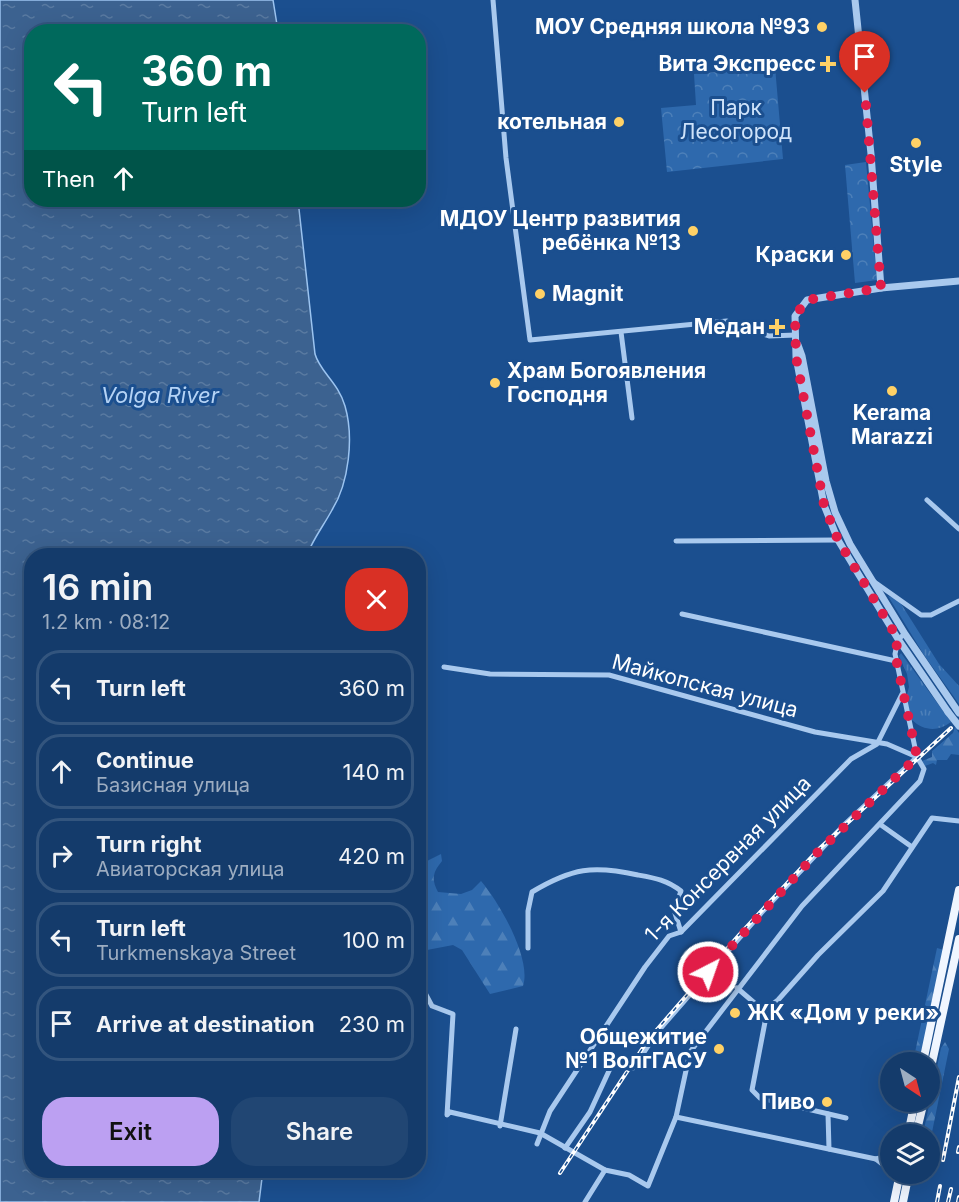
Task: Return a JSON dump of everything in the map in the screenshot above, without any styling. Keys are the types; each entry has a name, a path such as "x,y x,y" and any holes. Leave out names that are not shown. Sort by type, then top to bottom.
{"main road":[{"path":"925,1052 959,890"},
{"path":"934,1052 959,939"},
{"path":"894,1202 898,1184"},
{"path":"901,1184 903,1202"}],"street":[{"path":"493,0 506,158 530,340 727,321 770,336 796,338"},
{"path":"855,0 870,144 881,288"},
{"path":"954,710 898,639 838,540 824,505 818,481 796,357 795,316 807,300 881,288 959,281"},
{"path":"621,332 632,418"},
{"path":"796,338 802,356 826,481 835,512 905,634 954,710 959,726"},
{"path":"927,500 959,529"},
{"path":"676,541 838,540"},
{"path":"872,579 921,615 931,615 959,601"},
{"path":"682,614 896,661"},
{"path":"426,995 432,1006 453,1014 447,1115 450,1112 500,1126 540,1133 605,1170 629,1175 648,1186 676,1117 690,1052 802,906 881,825 920,781 924,770 917,757 896,661 898,639 905,634"},
{"name":"Майкопская улица","path":"444,667 490,674 609,675 815,732 887,744 917,757"},
{"path":"877,744 902,694"},
{"name":"1-я Консервная улица","path":"537,1144 550,1111 645,967 669,936 681,932 851,759 877,744"},
{"path":"565,1148 590,1112 614,1060 633,1068 659,1030 762,912 845,824 917,757"},
{"path":"764,1011 883,891 932,818 959,821"},
{"path":"881,825 912,847"},
{"path":"528,948 528,911 532,892 558,877 582,870 621,870 669,881 681,891 674,910 681,932"},
{"path":"737,988 764,1011 765,1022 752,1090 760,1098 846,1118"},
{"path":"500,1126 516,1029"},
{"path":"828,1114 829,1149"},
{"path":"676,1117 880,1162"},
{"path":"876,1159 880,1158"},
{"path":"585,1202 605,1170"}],"green space":[{"name":"Парк Лесогород","path":"775,67 783,159 667,172 661,108 696,105 694,74"},
{"path":"866,162 877,280 855,283 845,165"},
{"path":"888,596 898,599 939,664 959,686 959,704 924,655"},
{"path":"901,653 951,722 931,729 912,720 906,698 909,687 907,674 899,656"},
{"path":"955,727 959,733 959,755 951,754 947,760 937,760 936,765 933,763 925,766 922,761 932,757 932,751 953,733"},
{"path":"441,854 442,861 434,876 438,892 461,894 472,890 481,881 505,916 518,946 525,975 523,986 490,994 462,950 453,945 426,949 426,862"},
{"path":"937,948 944,950 923,1052 915,1052"},
{"path":"945,1042 949,1049 940,1093 940,1053"},
{"path":"928,1112 936,1112 934,1124 925,1124"}],"water":[{"name":"Volga River","path":"0,0 273,0 277,24 24,24 24,207 299,207 315,354 342,398 348,418 348,460 342,487 338,499 310,548 24,548 24,1178 262,1178 259,1202 0,1202"}],"railway":[{"path":"560,1173 648,1040 739,935 819,849 951,728"},
{"path":"943,1160 959,1077"},
{"path":"958,1152 959,1147"},
{"path":"937,1202 940,1186"},
{"path":"948,1202 951,1189"},
{"path":"958,1202 959,1197"}],"place":[{"name":"МОУ Средняя школа №93","path":"822,27"},
{"name":"Вита Экспресс","path":"828,64"},
{"name":"котельная","path":"619,122"},
{"name":"Style","path":"916,143"},
{"name":"МДОУ Центр развития ребёнка №13","path":"693,231"},
{"name":"Краски","path":"846,255"},
{"name":"Magnit","path":"540,294"},
{"name":"Медан","path":"777,327"},
{"name":"Храм Богоявления Господня","path":"495,383"},
{"name":"Kerama Marazzi","path":"892,391"},
{"name":"ЖК «Дом у реки»","path":"735,1013"},
{"name":"Общежитие №1 ВолгГАСУ","path":"719,1049"},
{"name":"Пиво","path":"827,1102"}],"route":[{"path":"708,972 816,854 859,810 917,757 895,654 898,639 838,540 824,505 796,357 795,316 807,300 881,288 865,93"}]}
